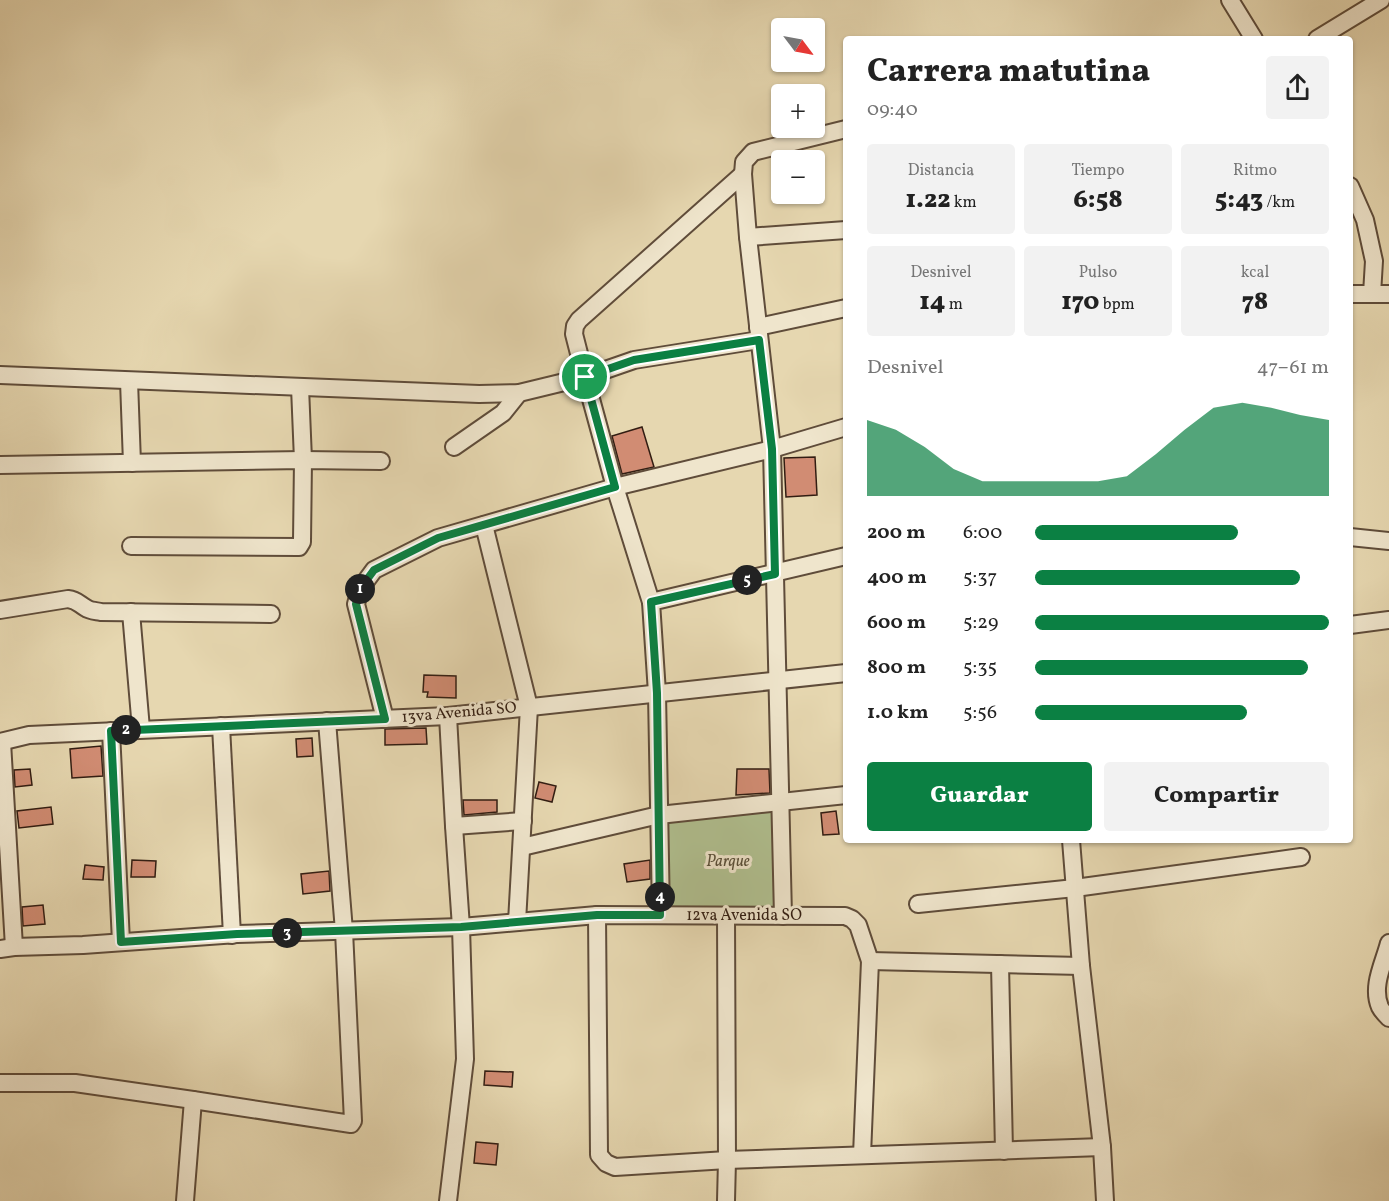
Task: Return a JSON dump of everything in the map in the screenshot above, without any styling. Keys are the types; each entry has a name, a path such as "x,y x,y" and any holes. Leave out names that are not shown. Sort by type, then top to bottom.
{"street":[{"path":"1230,0 1252,36"},
{"path":"1322,36 1381,0"},
{"path":"783,916 772,449 743,174 744,162 753,152 843,130"},
{"path":"660,915 657,693 651,602 615,487 574,334 579,320 743,174"},
{"path":"1353,193 1365,220 1374,261 1372,294"},
{"path":"748,237 843,230"},
{"path":"1353,294 1389,294"},
{"path":"0,375 479,394 519,393 585,377 634,360 759,334 843,309"},
{"path":"129,381 132,463"},
{"path":"131,546 299,547 302,542 303,460 300,387"},
{"path":"454,447 503,413 519,393"},
{"path":"385,719 356,604 360,589 374,570 438,538 615,487 772,449 843,428"},
{"path":"0,465 303,460 381,461"},
{"path":"484,525 529,707 517,922"},
{"path":"1353,537 1389,541"},
{"path":"651,602 843,557"},
{"path":"0,610 68,599 74,600 87,609 101,612 271,614"},
{"path":"131,612 141,729"},
{"path":"1353,625 1389,620"},
{"name":"13va Avenida SO","path":"1,742 29,735 448,716 843,673"},
{"path":"448,716 461,927 465,1059 448,1201"},
{"path":"0,1083 75,1083 352,1123 344,931 327,721"},
{"path":"221,726 232,935"},
{"path":"111,731 121,942"},
{"path":"1,742 7,948"},
{"path":"522,847 659,815 843,795"},
{"path":"454,826 523,821"},
{"path":"1071,843 1081,966 1102,1147 1105,1201"},
{"path":"918,904 1075,888 1301,857"},
{"path":"597,915 599,1155 606,1163 615,1167 727,1160 1102,1147"},
{"name":"12va Avenida SO","path":"7,948 232,935 461,927 597,915 845,916 852,919 858,926 870,961 862,1155"},
{"path":"726,916 726,1201"},
{"path":"1388,952 1378,981 1377,995 1380,1008 1389,1018"},
{"path":"870,961 1081,966"},
{"path":"1000,964 1004,1151"},
{"path":"184,1201 193,1100"}],"green space":[{"name":"Parque","path":"780,803 783,916 661,915 659,815"}],"building":[{"path":"642,427 654,467 622,474 612,436"},
{"path":"815,457 817,495 786,497 784,458"},
{"path":"424,675 456,676 456,698 427,697 428,692 423,692"},
{"path":"426,728 427,744 385,745 385,729"},
{"path":"312,738 313,756 297,757 296,739"},
{"path":"101,746 103,776 72,778 70,749"},
{"path":"30,769 32,785 15,787 14,770"},
{"path":"737,769 769,769 770,793 736,795"},
{"path":"539,782 556,786 552,802 535,798"},
{"path":"463,800 497,800 497,812 464,815"},
{"path":"51,807 53,824 19,828 17,811"},
{"path":"836,811 839,834 823,835 821,813"},
{"path":"132,860 156,861 155,877 131,877"},
{"path":"650,860 650,879 627,882 624,864"},
{"path":"85,865 104,867 103,880 83,879"},
{"path":"329,871 330,891 303,894 301,874"},
{"path":"43,905 45,924 23,926 22,907"},
{"path":"485,1071 513,1072 512,1087 484,1085"},
{"path":"476,1142 498,1144 496,1165 474,1163"}],"route":[{"path":"759,340 772,449 775,574 651,602 657,693 660,915 597,915 461,927 237,934 121,942 111,731 385,719 356,604 360,589 374,570 438,538 615,487 585,377 634,360 759,340"}]}
